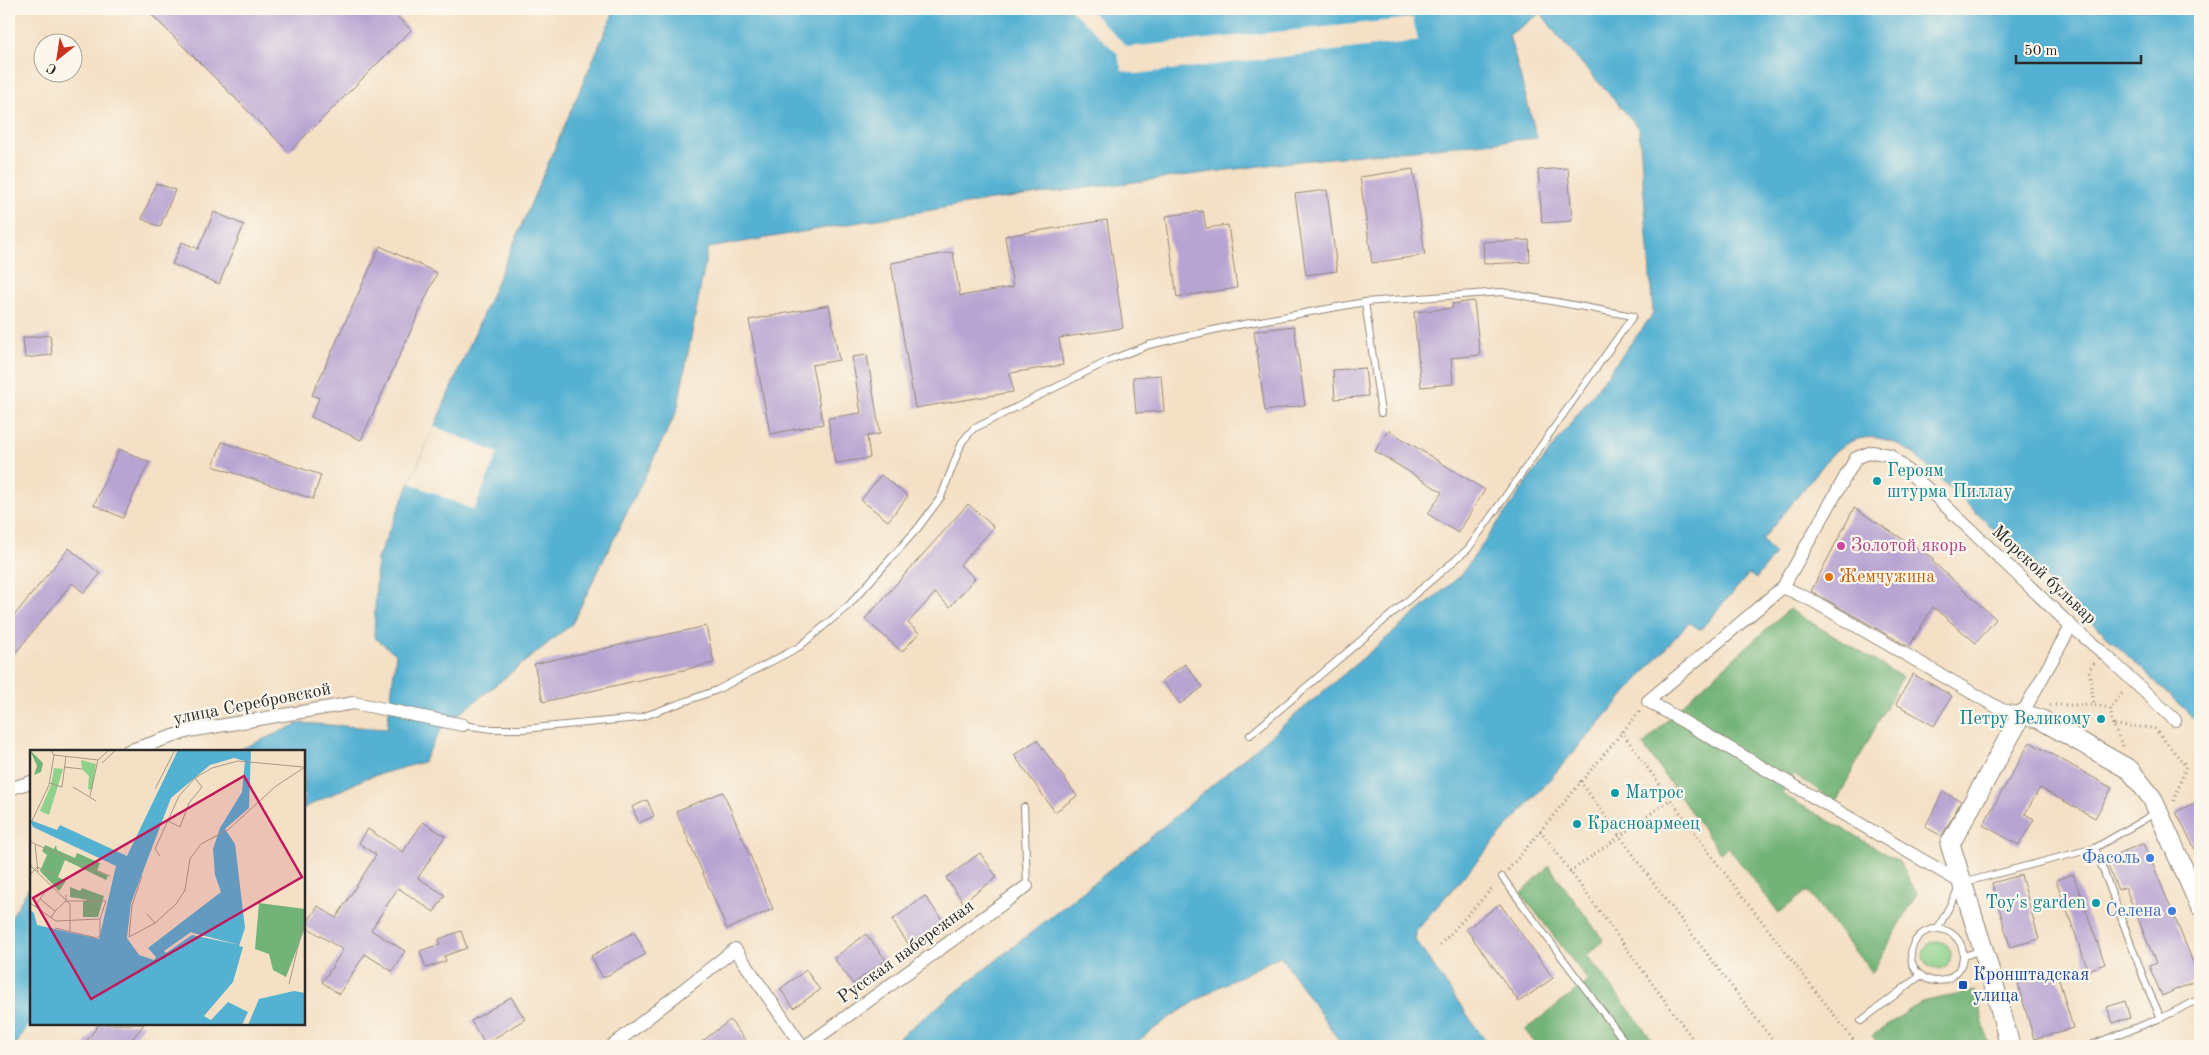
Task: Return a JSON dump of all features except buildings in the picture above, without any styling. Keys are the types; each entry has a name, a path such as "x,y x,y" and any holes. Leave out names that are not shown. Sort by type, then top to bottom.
{"street":[{"name":"Морской бульвар","path":"1783,587 1856,458 1872,452 1890,455 2071,626 2175,720"},
{"path":"1962,883 1648,701 1783,587 1813,601 2002,710 2040,719 2130,770 2164,812 2200,906"},
{"path":"2010,1046 1950,844 2071,626"},
{"name":"улица Серебровской","path":"131,750 188,731 354,703 464,725"},
{"path":"9,789 30,782"},
{"name":"Русская набережная","path":"806,1046 1027,886"},
{"path":"612,1046 735,949 802,1046"}],"lane":[{"path":"464,725 492,730 523,729 639,718 717,690 799,647 849,605 918,528 941,497 962,442 973,429 1112,359 1149,346 1222,328 1365,302 1502,292 1633,316 1468,549 1250,734"},
{"path":"1365,302 1381,413"},
{"path":"1024,807 1027,886"},
{"path":"1938,928 1962,883 2094,848 2164,812"},
{"path":"2094,848 2147,987 2161,1018"},
{"path":"1502,877 1628,1046"},
{"path":"1938,928 1953,934 1963,947 1964,956 1962,964 1952,977 1936,981 1920,976 1911,962 1912,946 1922,932 1938,928"},
{"path":"1904,941 1912,946"},
{"path":"1964,956 1983,950"},
{"path":"1861,1022 1920,976"},
{"path":"2091,1045 2161,1018 2200,999"}],"path":[{"path":"2094,705 2089,670 2102,652"},
{"path":"2110,708 2133,681"},
{"path":"1440,945 1502,877 1648,701"},
{"path":"2040,719 2046,705 2094,705 2110,708"},
{"path":"2110,708 2113,725 2130,760 2130,770"},
{"path":"2113,725 2154,728 2186,766 2164,812"},
{"path":"1622,731 1671,799 1858,1046"},
{"path":"1580,781 1777,1046"},
{"path":"1570,872 1671,799"},
{"path":"1540,830 1698,1046"}],"green space":[{"path":"1789,609 1902,677 1836,802 1794,774 1782,794 1899,861 1917,894 1872,973 1807,891 1779,913 1728,847 1720,853 1643,745 1684,703"},
{"path":"1549,866 1604,941 1587,955 1657,1046 1537,1046 1525,1030 1588,981 1521,893"},
{"path":"1937,941 1947,945 1951,955 1947,965 1937,969 1927,965 1923,955 1927,945"},
{"path":"1975,991 1989,1046 1880,1046 1872,1036 1921,1002"}],"water":[{"path":"615,9 2200,9 2200,724 1915,455 1895,443 1885,440 1865,438 1855,440 1834,452 1762,540 1775,554 1756,579 1749,574 1700,630 1689,622 1417,929 1415,940 1489,1046 1343,1046 1280,956 1215,989 1169,1018 1131,1046 888,1046 1139,847 1460,576 1535,471 1653,314 1639,128 1560,39 1541,13 1509,35 1537,138 1299,161 984,201 708,248 677,411 572,624 442,728 423,762 366,778 305,808 305,750 234,750 241,749 300,723 387,729 396,654 374,637 377,559"},
{"path":"30,886 30,1023 15,1046 9,1046 9,921"}],"pier":[{"path":"1070,9 1088,9 1128,47 1413,18 1418,41 1136,74 1122,70 1117,53"},
{"path":"434,426 498,453 474,510 410,483"}],"place":[{"name":"Героям штурма Пиллау","path":"1877,481"},
{"name":"Золотой якорь","path":"1841,546"},
{"name":"Жемчужина","path":"1829,577"},
{"name":"Петру Великому","path":"2101,719"},
{"name":"Матрос","path":"1615,793"},
{"name":"Красноармеец","path":"1577,824"},
{"name":"Фасоль","path":"2150,858"},
{"name":"Toy's garden","path":"2096,903"},
{"name":"Селена","path":"2172,911"},
{"name":"Кронштадская улица","path":"1963,985"}]}
